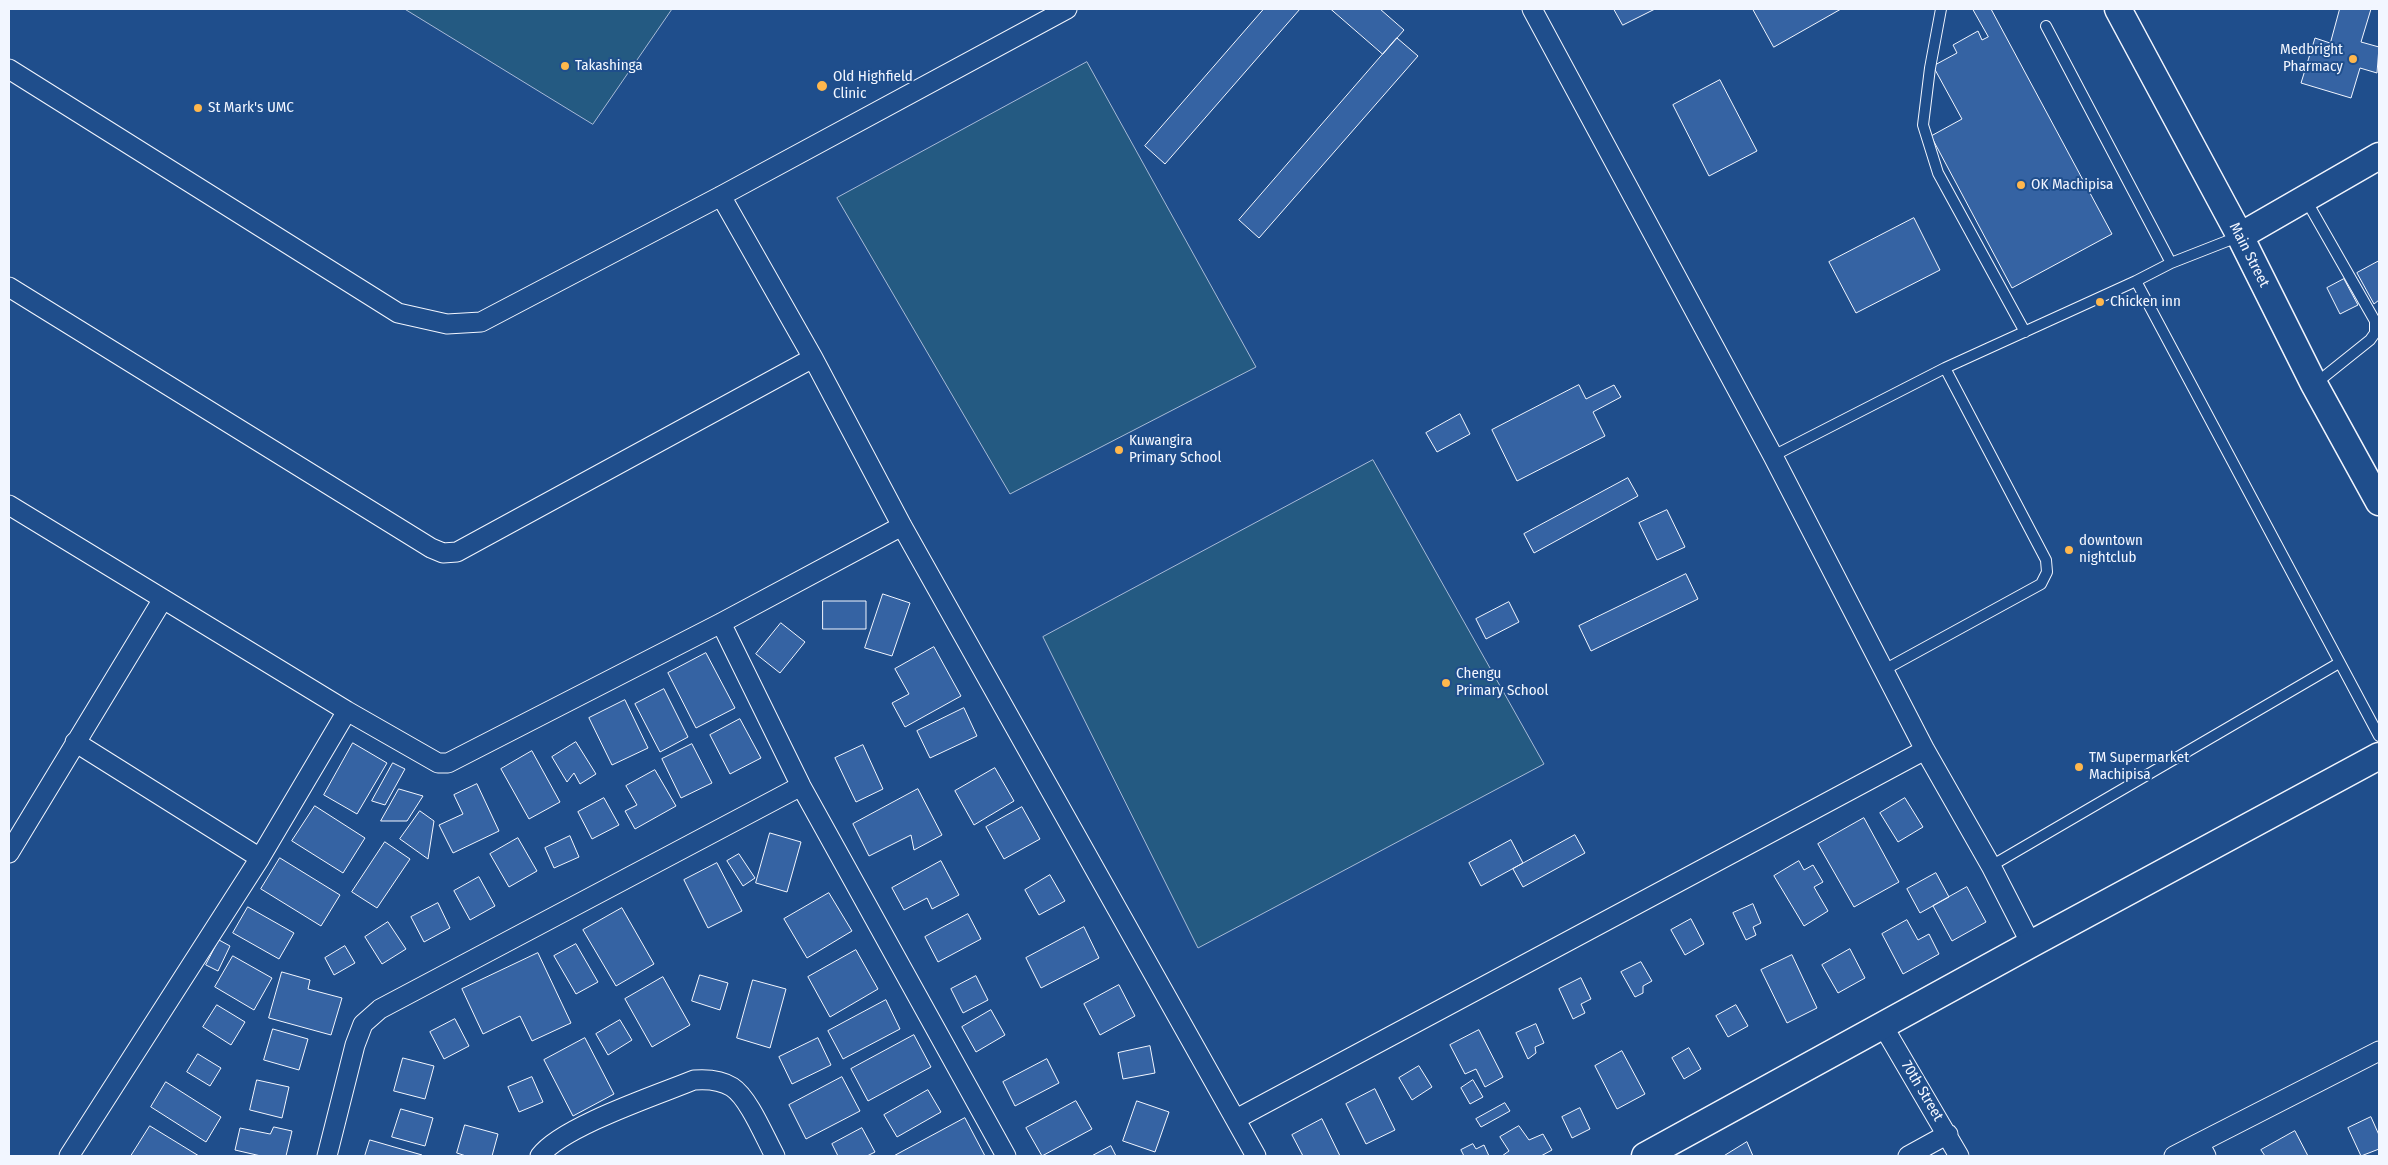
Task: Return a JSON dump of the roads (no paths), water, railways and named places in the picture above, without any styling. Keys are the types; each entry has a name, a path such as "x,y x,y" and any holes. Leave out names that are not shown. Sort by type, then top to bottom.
{"street":[{"path":"9,69 398,313 422,320 447,324 481,322 721,196 1067,9"},
{"path":"1532,9 1773,456 1925,750 1991,866 2031,944"},
{"name":"Main Street","path":"2118,9 2240,236 2314,384 2379,502"},
{"path":"2240,236 2379,156"},
{"path":"721,196 813,358 902,526 1256,1156"},
{"path":"9,287 422,543 443,552 457,552 813,358"},
{"path":"9,505 347,712 429,760 438,763 448,763 721,623 902,526"},
{"path":"9,853 163,599"},
{"path":"721,623 801,786 1006,1156"},
{"path":"69,1156 260,858 347,712"},
{"path":"75,742 260,858"},
{"path":"1236,1119 1925,750"},
{"path":"1645,1156 2379,756"},
{"path":"327,1156 355,1045 364,1024 380,1009 801,786"},
{"name":"70th Street","path":"1883,1026 1948,1134 1959,1156"},
{"path":"2174,1156 2202,1150 2379,1051"},
{"path":"540,1156 553,1142 575,1130 694,1080 705,1080 732,1086 742,1096 775,1156"},
{"path":"1908,1156 1948,1134"}],"lane":[{"path":"1941,9 1930,68 1923,125 1938,172 2025,332"},
{"path":"2046,26 2171,263"},
{"path":"2305,199 2375,321 2375,333 2370,340 2314,384"},
{"path":"1773,456 1945,368 2136,281 2171,263 2240,236"},
{"path":"2136,281 2379,736"},
{"path":"1884,670 2041,584 2047,572 2046,560 1945,368"},
{"path":"1991,866 2340,663"}],"place":[{"name":"Medbright Pharmacy","path":"2353,59"},
{"name":"Takashinga","path":"565,66"},
{"name":"Old Highfield Clinic","path":"822,86"},
{"name":"St Mark's UMC","path":"198,108"},
{"name":"OK Machipisa","path":"2021,185"},
{"name":"Chicken inn","path":"2100,302"},
{"name":"Kuwangira Primary School","path":"1119,450"},
{"name":"downtown nightclub","path":"2069,550"},
{"name":"Chengu Primary School","path":"1446,683"},
{"name":"TM Supermarket Machipisa","path":"2079,767"}]}
